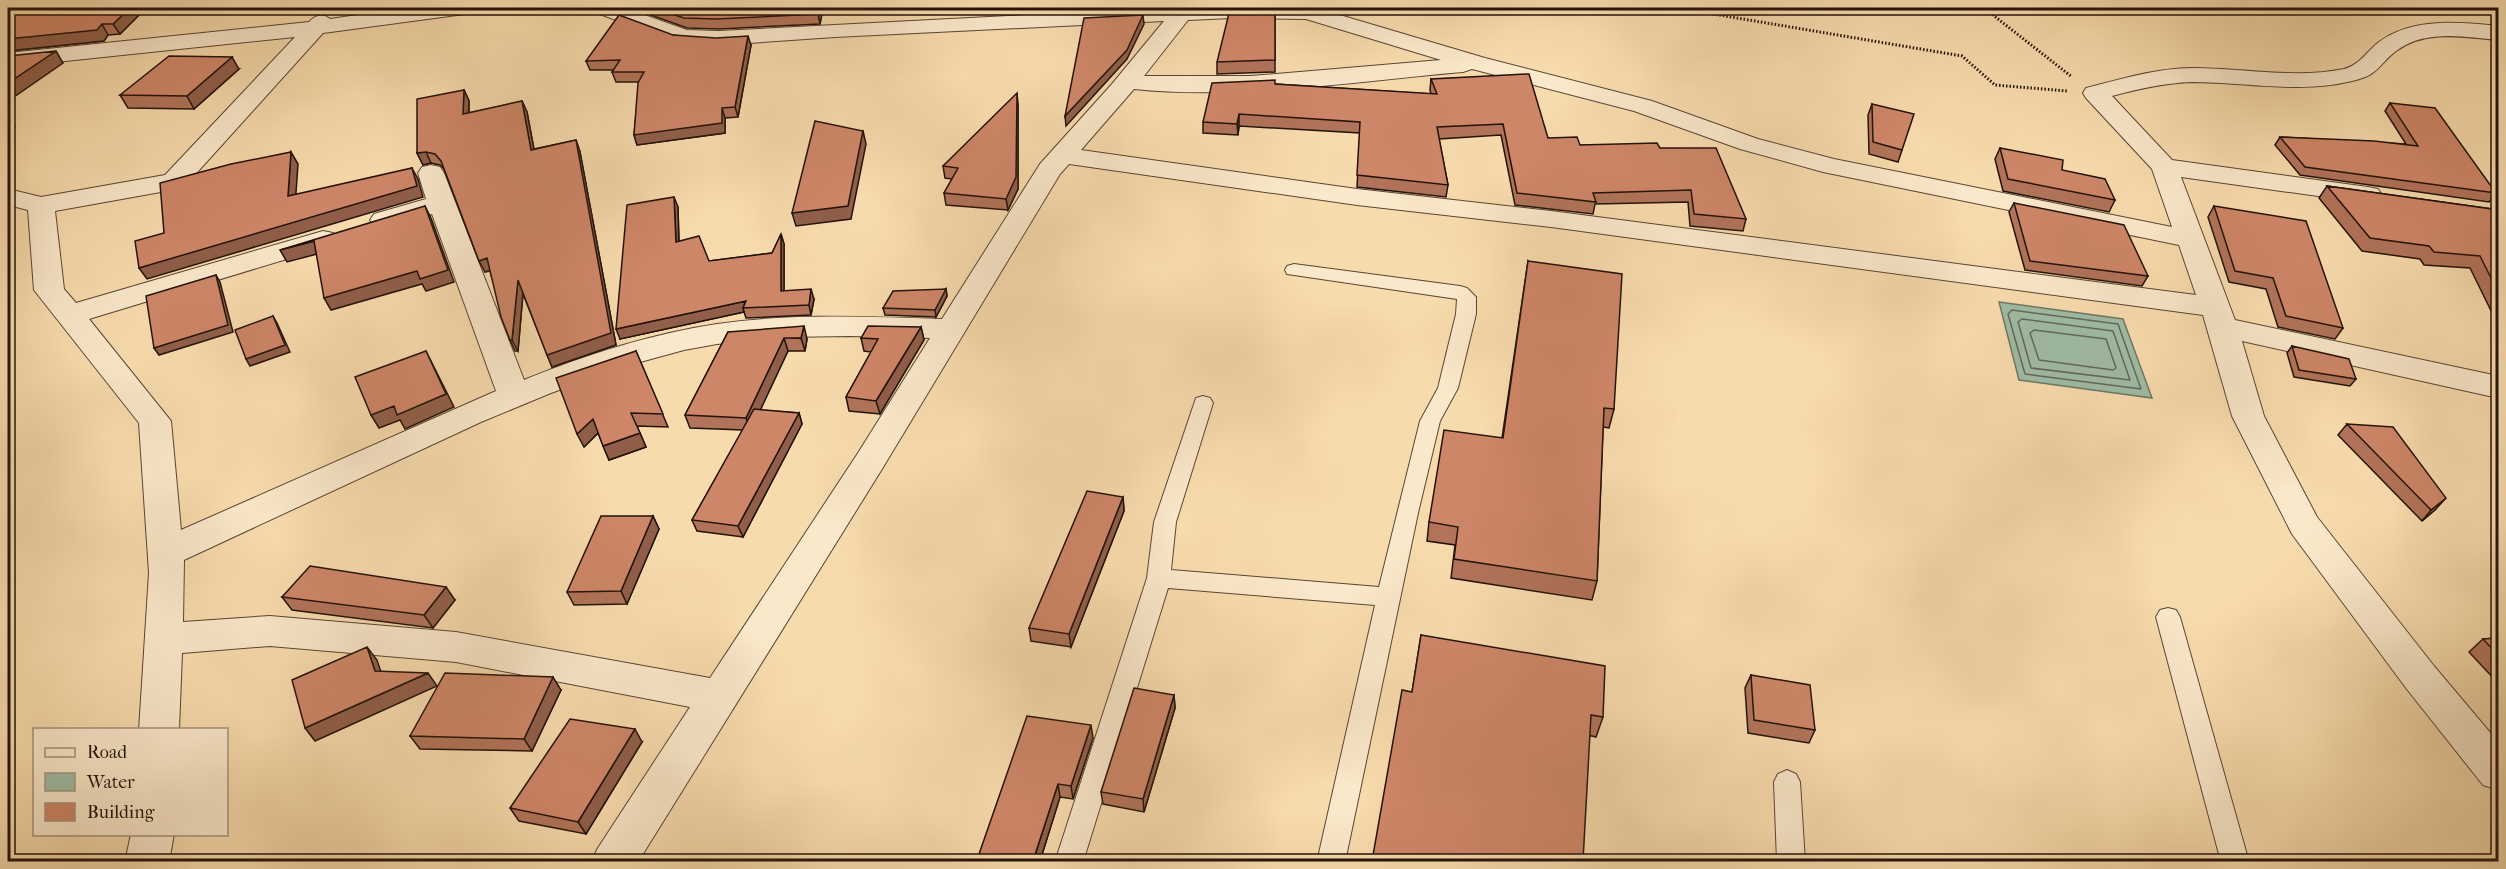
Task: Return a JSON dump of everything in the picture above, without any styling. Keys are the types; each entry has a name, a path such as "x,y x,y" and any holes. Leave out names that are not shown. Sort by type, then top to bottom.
{"street":[{"path":"8,197 41,205 174,182 334,8"},
{"path":"8,60 314,28 433,10 464,8"},
{"path":"604,8 684,37 719,38 887,18 1304,10 1477,63 1642,106 1749,144 1832,166 2191,238"},
{"path":"613,861 870,461 1049,170 1183,11"},
{"path":"2095,93 2170,76 2301,80 2343,77 2366,70 2387,47 2409,34 2435,30 2499,33"},
{"path":"1126,81 1165,84 1251,83 1432,69 1477,63"},
{"path":"2095,93 2164,167 2219,317 2248,416 2304,525 2420,677 2499,772"},
{"path":"1061,155 1357,197 1551,219 2219,317 2499,387"},
{"path":"2164,167 2395,198"},
{"path":"431,173 514,396"},
{"path":"69,315 441,203"},
{"path":"41,205 49,290 155,421 166,553 159,728"},
{"path":"166,553 264,506 514,396 598,363 684,340 722,334 806,327 950,329"},
{"path":"164,639 270,631 456,647 719,696"},
{"path":"147,861 153,836"}],"lane":[{"path":"1294,270 1460,292 1467,297 1466,314 1449,388 1430,421 1388,597 1331,861"},
{"path":"1069,861 1159,578 1165,522 1203,404"},
{"path":"1159,578 1388,597"},
{"path":"2168,617 2235,861"},
{"path":"1786,782 1791,861"}],"path":[{"path":"1678,8 1962,56 1995,84 2095,93"},
{"path":"1984,8 2011,32 2095,93"}],"water":[{"path":"1999,302 2123,319 2152,398 2019,380"}],"building":[{"path":"8,8 130,8 113,24 102,24 97,30 8,39"},
{"path":"654,8 819,8 818,14 716,19 684,18"},
{"path":"1230,9 1275,9 1275,60 1217,62"},
{"path":"619,15 673,35 716,38 748,36 735,107 722,108 722,123 634,135 638,83 644,72 612,72 620,60 586,61"},
{"path":"1143,15 1127,50 1065,116 1084,18"},
{"path":"56,51 8,83 8,56"},
{"path":"169,56 232,57 187,96 120,95"},
{"path":"1529,74 1548,138 1577,137 1580,145 1657,143 1660,148 1716,148 1746,219 1694,214 1691,190 1593,193 1596,202 1517,193 1503,124 1437,127 1448,185 1357,175 1360,122 1239,114 1237,124 1203,122 1212,83 1275,80 1275,84 1437,94 1431,79"},
{"path":"464,90 463,114 522,101 531,150 576,140 611,333 547,355 518,280 512,340 510,340 501,317 487,258 479,261 441,161 435,154 417,153 417,99"},
{"path":"1017,93 1016,177 1006,199 944,193 958,168 943,166"},
{"path":"2390,103 2435,108 2496,193 2305,167 2280,137 2374,141 2418,146"},
{"path":"1872,104 1914,114 1902,150 1873,142"},
{"path":"815,121 863,131 848,206 792,213"},
{"path":"2000,148 2063,160 2062,170 2105,179 2115,200 2008,179"},
{"path":"291,152 288,196 412,168 417,186 139,268 135,241 164,233 160,183 231,164"},
{"path":"2327,186 2499,210 2499,294 2480,256 2434,252 2429,246 2370,238"},
{"path":"674,197 676,242 699,236 709,261 772,253 781,234 781,291 811,289 809,305 743,308 746,301 616,329 627,205"},
{"path":"2014,203 2124,225 2148,276 2030,261"},
{"path":"425,206 448,270 420,279 417,271 324,298 314,241 280,250"},
{"path":"2214,206 2306,221 2343,328 2286,316 2273,278 2235,271"},
{"path":"1528,261 1622,274 1614,409 1604,408 1597,581 1454,559 1458,527 1429,522 1444,430 1503,438"},
{"path":"216,275 228,325 154,348 146,296"},
{"path":"946,289 935,310 883,308 893,291"},
{"path":"273,316 285,345 246,359 235,330"},
{"path":"804,326 801,338 784,338 746,418 685,415 728,332"},
{"path":"868,326 921,327 876,401 846,397 878,339 861,338"},
{"path":"2292,346 2349,359 2356,379 2299,370"},
{"path":"426,351 446,394 397,415 394,406 371,415 355,377"},
{"path":"636,351 663,414 631,413 640,433 603,446 593,419 577,434 556,378"},
{"path":"754,409 799,413 738,526 692,520"},
{"path":"2347,424 2393,427 2446,498 2431,510"},
{"path":"1087,491 1123,497 1069,634 1029,628"},
{"path":"601,516 653,516 621,591 567,592"},
{"path":"310,566 446,587 424,615 282,597"},
{"path":"1421,635 1605,666 1603,717 1591,715 1583,861 1372,861 1402,690 1412,692"},
{"path":"2499,638 2499,656 2483,639"},
{"path":"367,647 375,671 428,673 305,728 292,680"},
{"path":"445,673 553,677 524,739 410,736"},
{"path":"1751,675 1810,685 1815,730 1754,720"},
{"path":"1134,688 1174,695 1143,799 1101,792"},
{"path":"1027,716 1091,725 1071,786 1058,784 1033,861 977,860"},
{"path":"570,719 635,729 578,822 510,808"}]}
